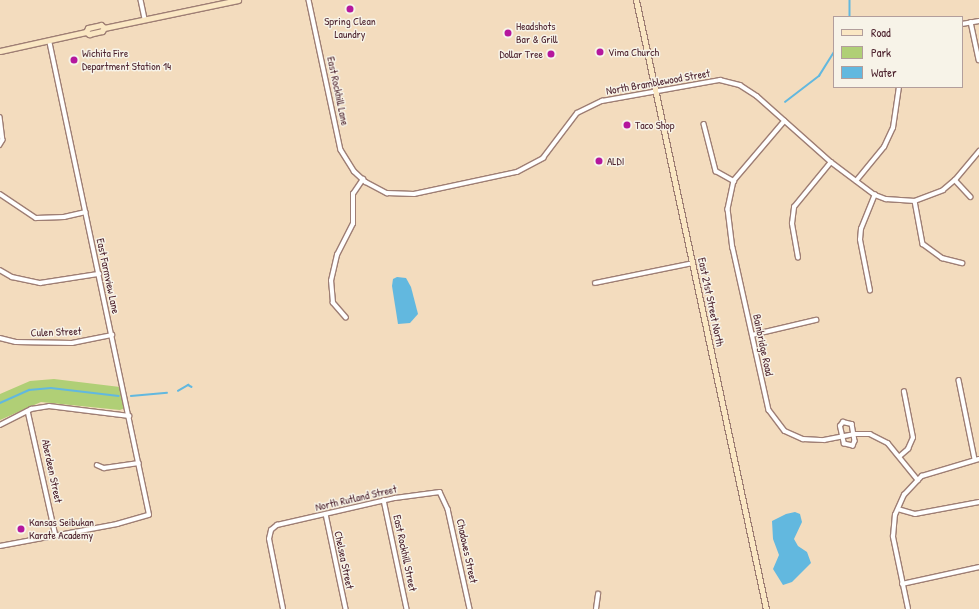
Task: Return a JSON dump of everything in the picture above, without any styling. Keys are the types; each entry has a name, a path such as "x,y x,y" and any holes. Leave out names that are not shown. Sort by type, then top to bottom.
{"main road":[{"path":"0,51 86,32 101,25 104,28 238,0"},
{"name":"East 21st Street North","path":"636,0 766,609"}],"street":[{"path":"141,0 145,19"},
{"name":"East Rockhill Lane","path":"309,0 341,150 347,162 363,179"},
{"path":"963,24 979,21"},
{"path":"971,22 979,60"},
{"name":"East Farmview Lane","path":"49,41 130,416 149,515 56,536"},
{"name":"North Bramblewood Street","path":"363,179 387,193 414,194 517,172 543,158 577,113 602,101 720,80 740,85 757,96 832,162 875,195 886,199 915,201 943,190 955,180 979,151"},
{"path":"856,181 884,147 893,128 899,88"},
{"path":"0,117 3,140 0,145"},
{"name":"Bainbridge Road","path":"785,122 734,181 728,210 730,228 769,410 784,431 803,439 824,440 854,434 870,434 888,442 918,480"},
{"path":"704,124 716,171 734,181"},
{"path":"798,258 792,224 794,207 832,162"},
{"path":"346,318 333,303 331,281 337,255 353,224 354,194 363,179"},
{"path":"955,180 971,197"},
{"path":"0,194 36,218 64,217 85,212"},
{"path":"870,291 860,240 860,229 875,195"},
{"path":"915,201 923,244 942,258 962,263"},
{"path":"595,283 693,263"},
{"path":"0,270 12,277 40,283 99,274"},
{"path":"752,335 816,320"},
{"name":"Culen Street","path":"0,338 16,342 72,343 112,336"},
{"path":"908,609 892,536 898,509 904,495 922,476 977,459 958,380"},
{"path":"900,456 908,449 912,438 904,392"},
{"path":"0,425 28,411 49,406 130,416"},
{"name":"Aberdeen Street","path":"28,411 56,536"},
{"path":"843,422 852,424 854,434 855,444 849,447 844,444 840,426 843,422"},
{"path":"97,465 104,468 139,463"},
{"name":"North Rutland Street","path":"283,609 269,539 271,530 277,525 384,500 440,492 444,498"},
{"name":"Chadowes Street","path":"444,498 470,609"},
{"name":"East Rockhill Street","path":"384,500 407,609"},
{"path":"898,509 915,514 979,502"},
{"name":"Chelsea Street","path":"326,514 346,609"},
{"path":"0,546 56,536"},
{"path":"902,584 979,567"},
{"path":"596,609 598,594"}],"green space":[{"path":"54,379 120,387 125,408 120,410 41,402 0,420 0,394 30,381"}],"water":[{"path":"397,277 406,278 411,287 418,314 410,323 398,324 392,286 393,279"},
{"path":"795,512 800,514 802,522 794,539 798,546 807,552 811,563 792,582 783,585 773,569 779,555 773,539 772,521 786,514"}],"waterway":[{"path":"850,0 850,16"},
{"path":"785,102 819,76 833,54"},
{"path":"178,391 188,385 192,387"},
{"path":"0,403 29,390 51,388 119,396"},
{"path":"131,396 167,393"}],"place":[{"name":"Spring Clean Laundry","path":"350,9"},
{"name":"Headshots Bar & Grill","path":"508,33"},
{"name":"Vima Church","path":"600,52"},
{"name":"Dollar Tree","path":"551,54"},
{"name":"Wichita Fire Department Station 14","path":"74,60"},
{"name":"Taco Shop","path":"627,125"},
{"name":"ALDI","path":"599,161"},
{"name":"Kansas Seibukan Karate Academy","path":"21,529"}]}
